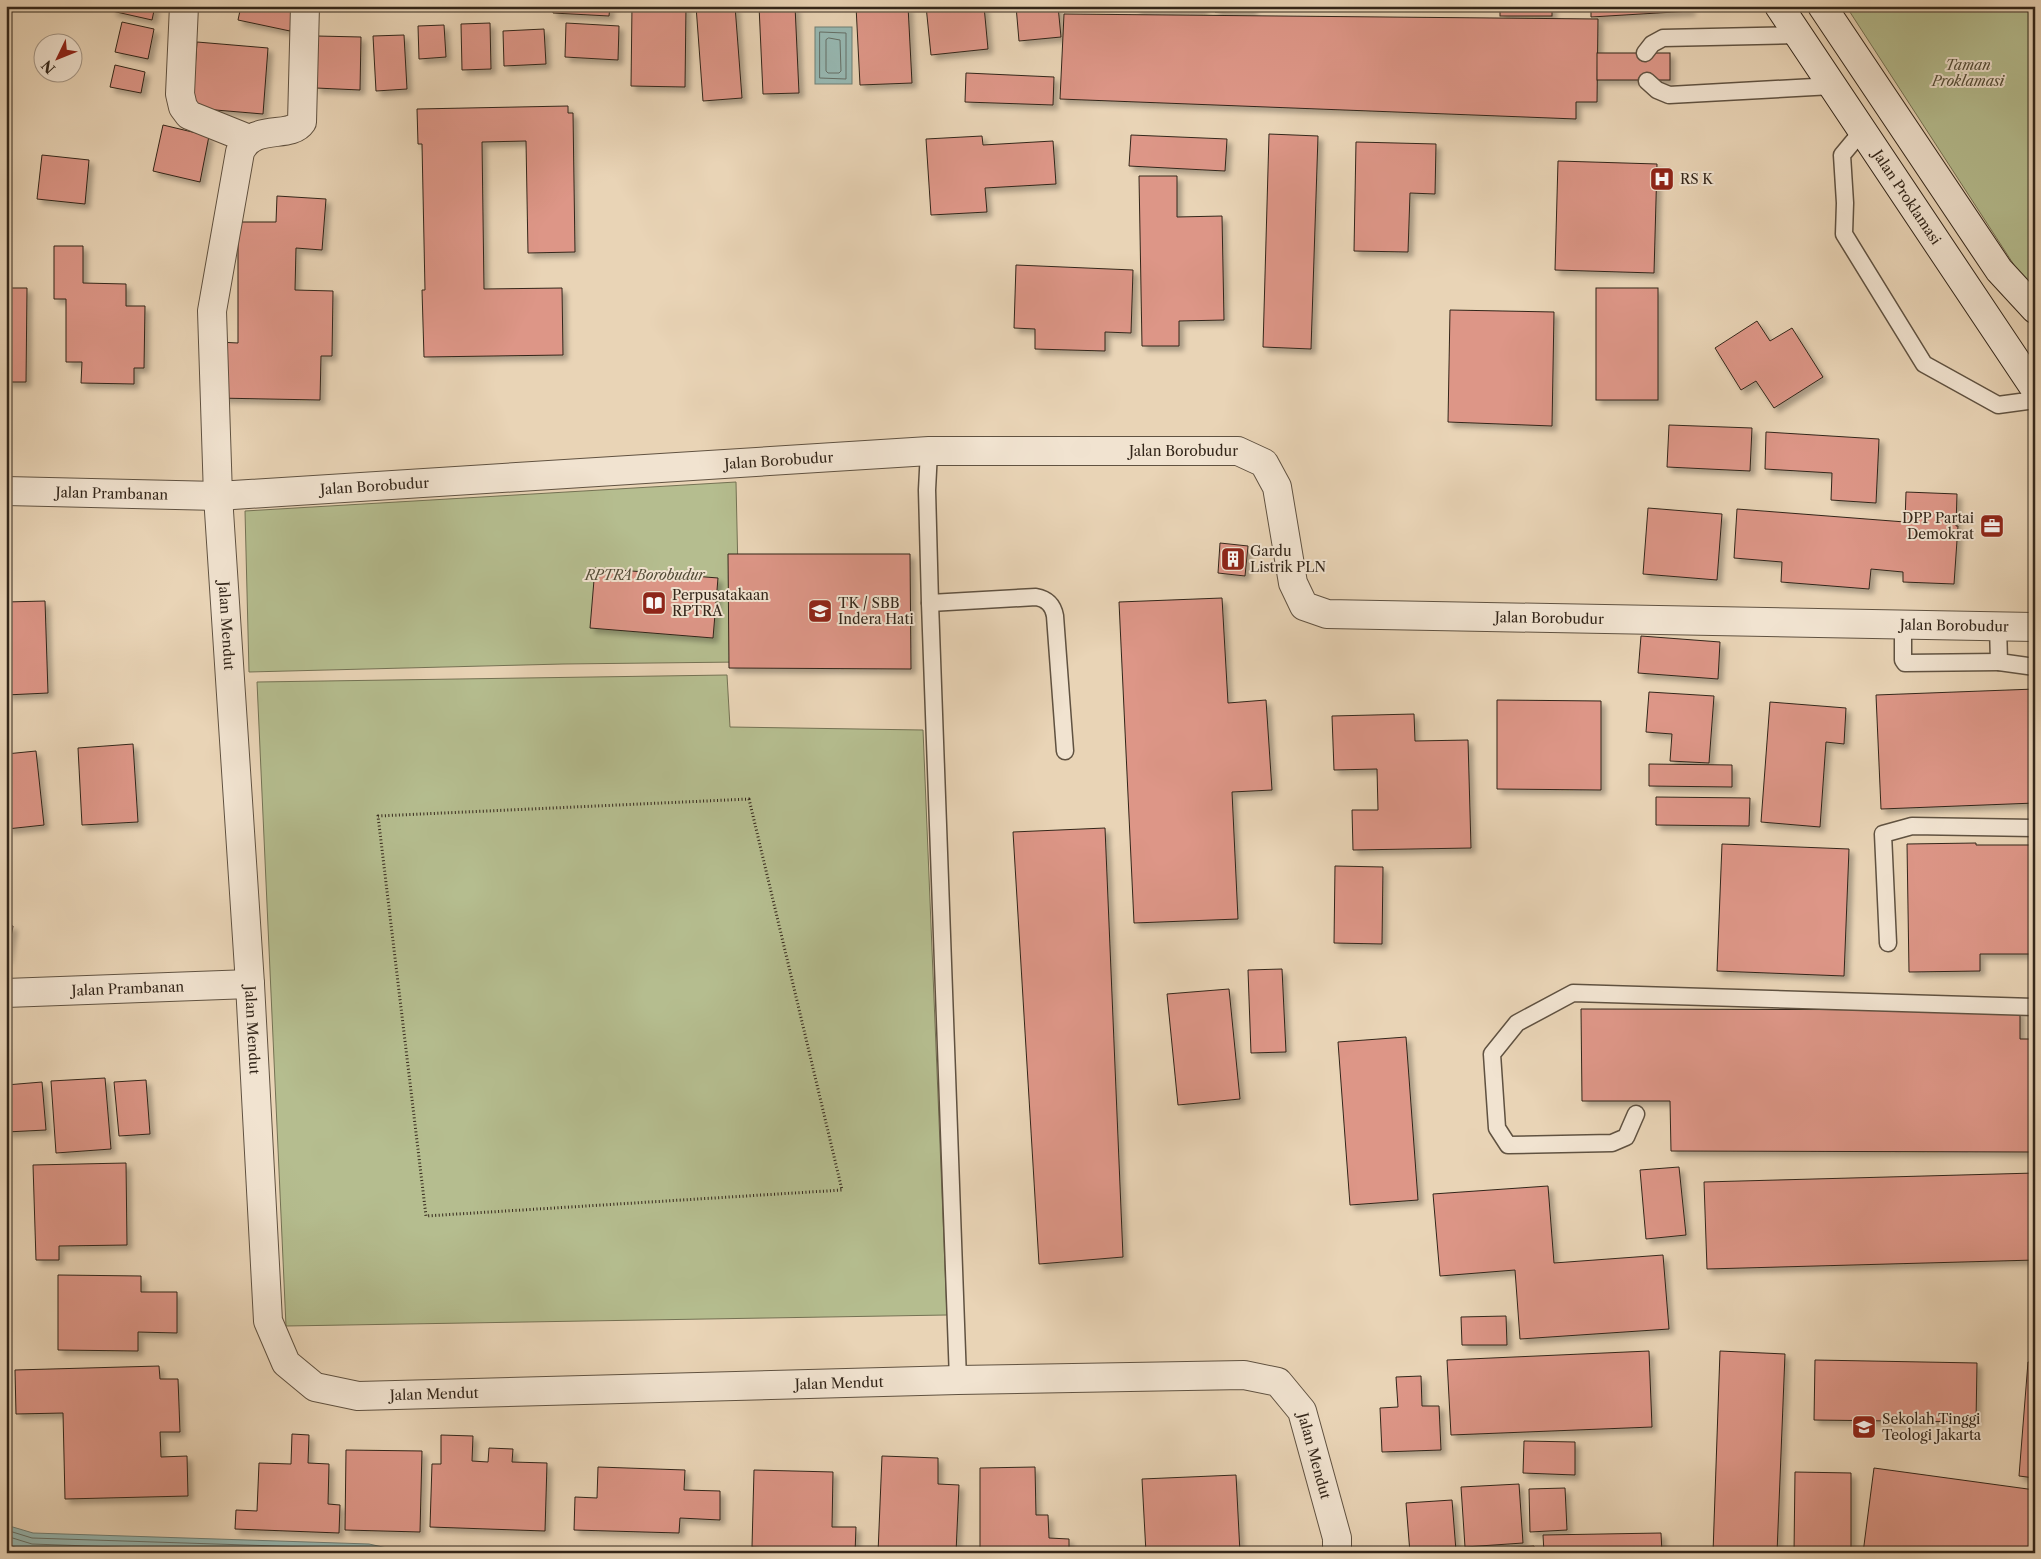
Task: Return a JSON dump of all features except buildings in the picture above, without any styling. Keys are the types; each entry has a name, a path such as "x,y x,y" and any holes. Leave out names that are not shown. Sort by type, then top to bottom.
{"street":[{"path":"184,6 180,94 183,106 189,115 250,139 258,135 293,129 302,122 305,6"},
{"name":"Jalan Proklamasi","path":"1779,6 2035,389"},
{"path":"1822,6 1999,270 2035,309"},
{"name":"Jalan Mendut","path":"250,139 244,144 240,152 212,311 218,496 250,984 268,1321 286,1363 315,1386 358,1396 958,1380 1244,1375 1278,1382 1302,1411 1337,1538 1337,1553"},
{"name":"Jalan Borobudur","path":"218,496 930,451 1238,451 1264,463 1277,487 1293,583 1304,606 1327,614 2035,627"},
{"name":"Jalan Prambanan","path":"6,491 218,496"},
{"name":"Jalan Prambanan","path":"6,993 250,984"}],"lane":[{"path":"1645,53 1652,44 1663,38 1798,34"},
{"path":"1647,80 1657,90 1669,95 1832,86"},
{"path":"1862,130 1842,155 1845,203 1844,234 1924,364 1998,405 2035,400"},
{"path":"930,451 927,490 930,603 958,1380"},
{"path":"930,603 1036,597 1045,600 1051,605 1055,616 1065,751"},
{"path":"1903,625 1903,660 1905,663 1999,662 2035,667"},
{"path":"1998,626 1999,662"},
{"path":"1888,943 1883,834 1912,826 2035,828"},
{"path":"1636,1114 1626,1137 1612,1143 1508,1145 1497,1128 1492,1054 1517,1023 1573,993 2035,1007"}],"path":[{"path":"749,799 842,1190 426,1216 378,816 749,799"}],"green space":[{"name":"Taman Proklamasi","path":"1846,6 2035,6 2035,288 2029,288"},
{"name":"RPTRA Borobudur","path":"736,482 740,662 563,664 249,672 245,511"},
{"path":"727,675 730,727 923,730 947,1315 286,1326 257,682"}],"water":[{"path":"815,27 852,27 852,84 815,84"},
{"path":"6,1525 33,1533 369,1544 410,1553 6,1553"}],"place":[{"name":"RS K","path":"1662,179"},
{"name":"DPP Partai Demokrat","path":"1992,526"},
{"name":"Gardu Listrik PLN","path":"1233,559"},
{"name":"Perpusatakaan RPTRA","path":"654,603"},
{"name":"TK / SBB Indera Hati","path":"820,611"},
{"name":"Sekolah Tinggi Teologi Jakarta","path":"1864,1427"}]}
